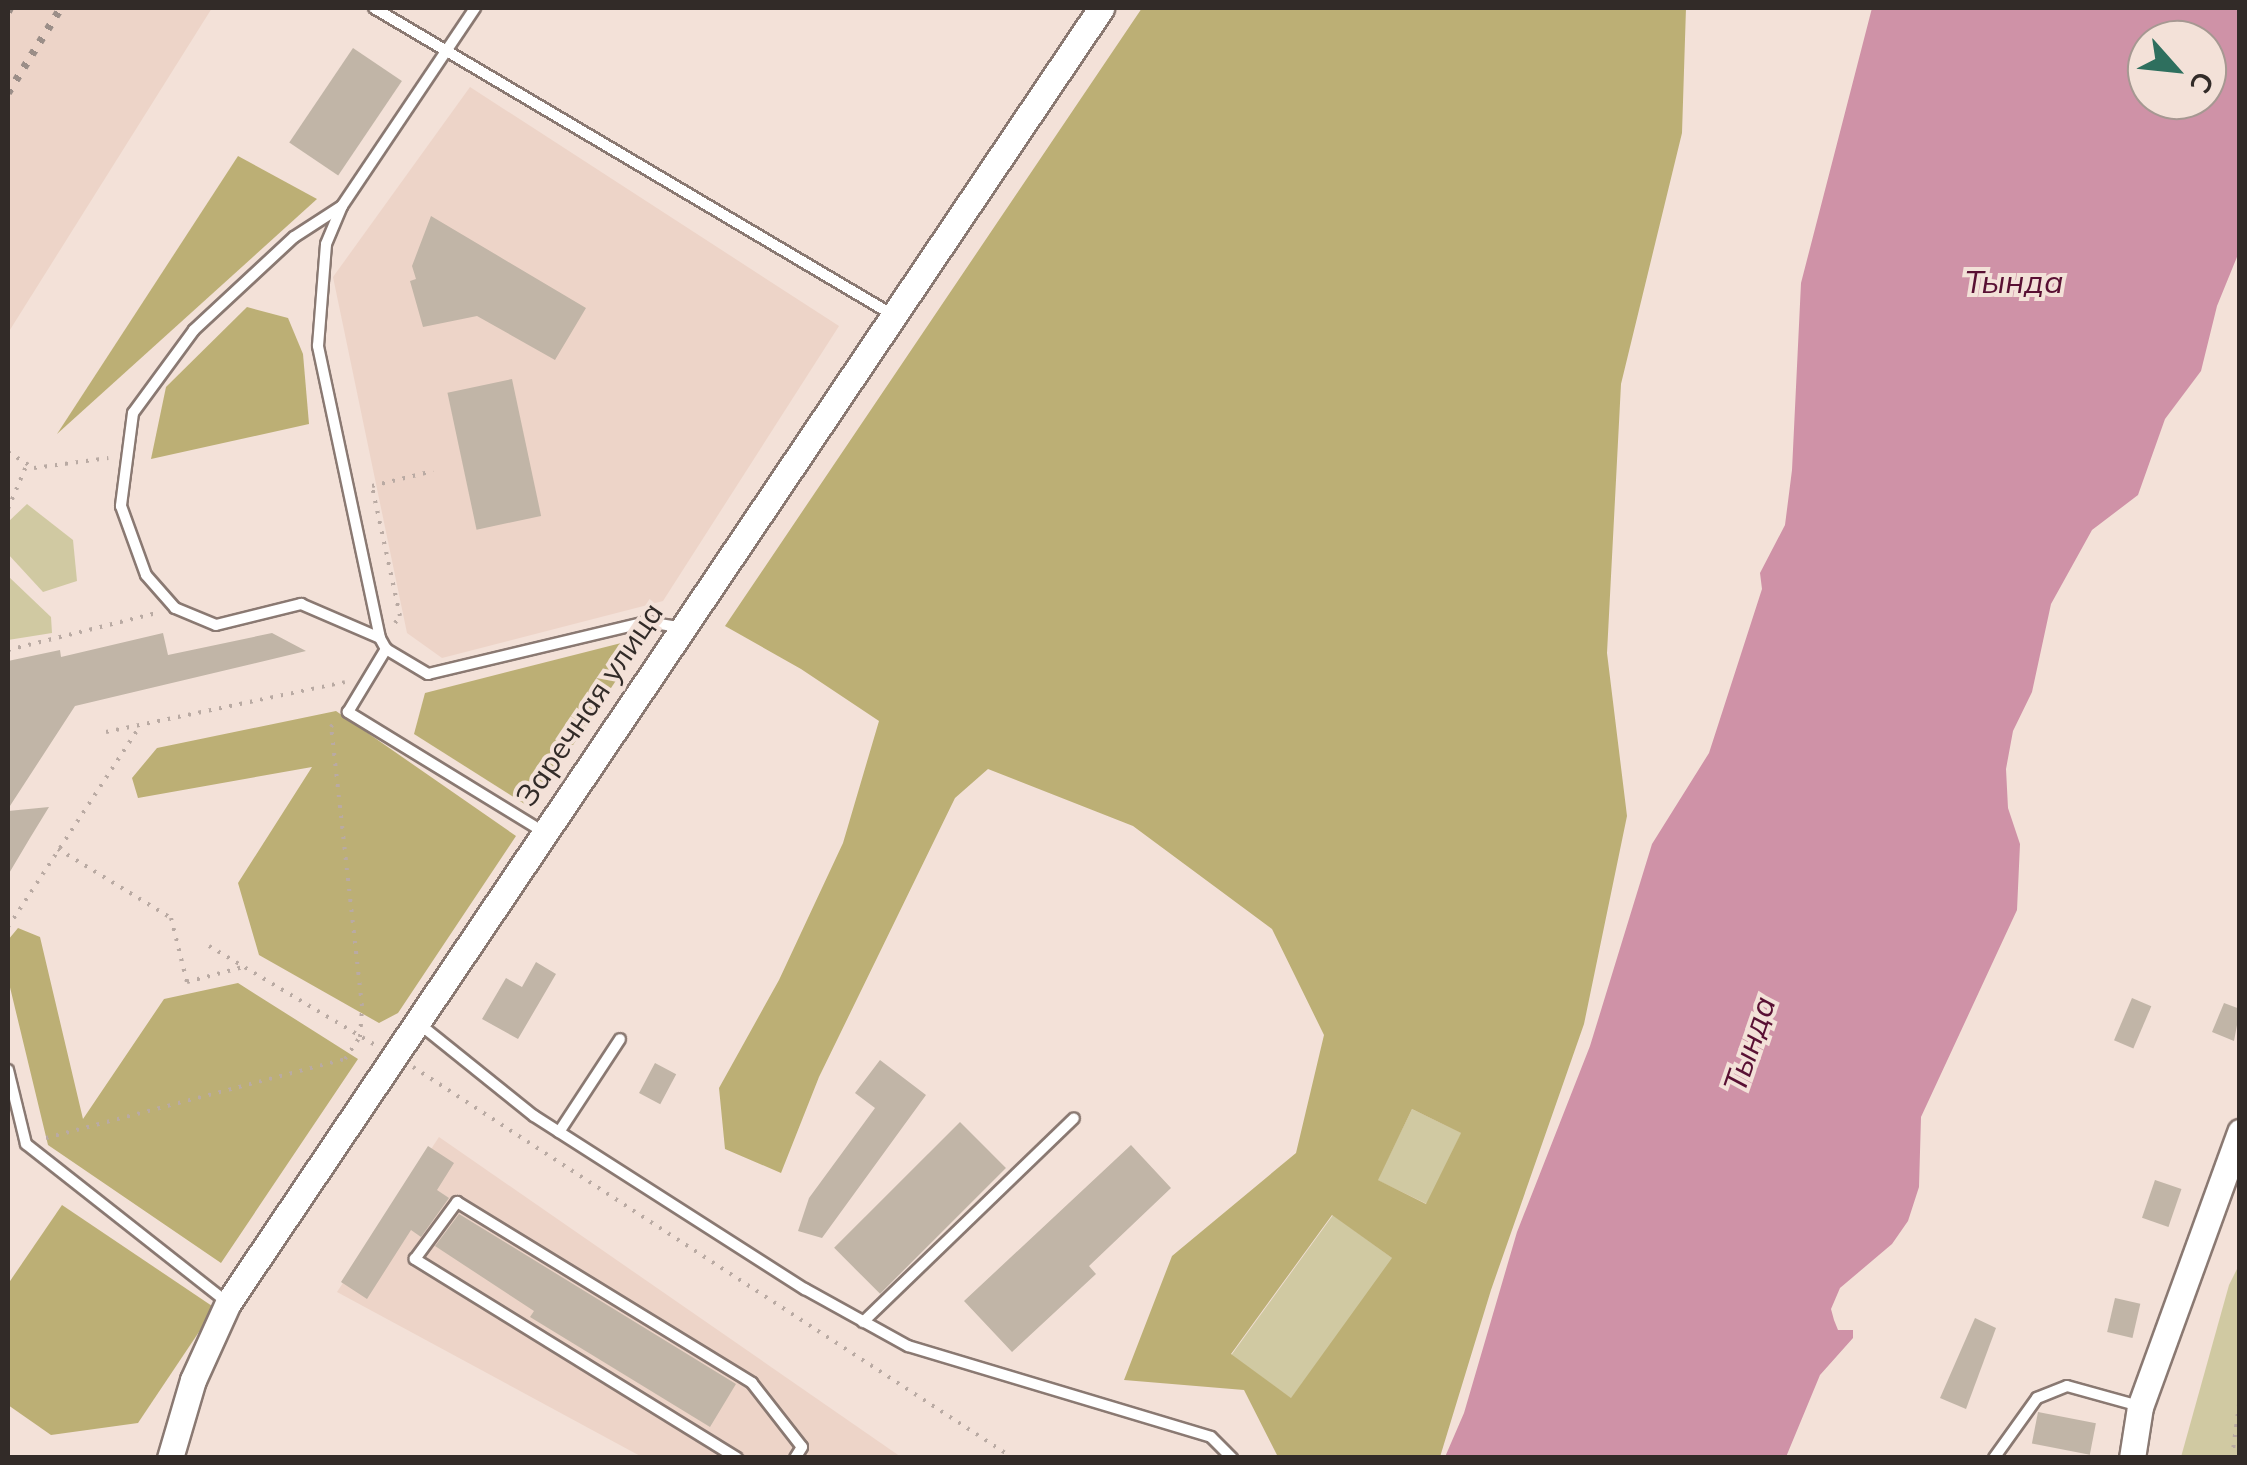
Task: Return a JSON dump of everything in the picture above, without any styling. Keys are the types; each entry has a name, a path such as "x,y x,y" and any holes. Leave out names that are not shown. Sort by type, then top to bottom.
{"street":[{"name":"Заречная улица","path":"170,1458 193,1380 228,1302 1101,8"},
{"path":"2132,1458 2140,1407 2237,1144"}],"lane":[{"path":"374,8 894,315"},
{"path":"475,8 342,206 326,244 318,346 380,638 386,650 428,674 646,622 680,627"},
{"path":"342,206 294,238 194,330 134,413 121,506 146,575 175,608 216,625 301,604 380,638"},
{"path":"386,650 348,712 543,832"},
{"path":"416,1022 559,1132 908,1346 1211,1437 1232,1458"},
{"path":"559,1132 620,1039"},
{"path":"8,1070 26,1144 228,1302"},
{"path":"864,1322 1074,1118"},
{"path":"736,1458 416,1260 457,1202 752,1382 802,1447 795,1458"},
{"path":"1994,1458 2037,1398 2067,1386 2140,1407"}],"path":[{"path":"8,452 34,468 128,455"},
{"path":"8,509 27,464"},
{"path":"8,650 175,608"},
{"path":"106,732 360,679"},
{"path":"8,927 140,726"},
{"path":"58,849 171,918 188,982 244,967"},
{"path":"210,946 394,1055 1013,1458"},
{"path":"26,1144 345,1059 360,1037"},
{"path":"2232,1458 2240,1396"}],"shaded area":[{"path":"8,8 212,8 8,333"},
{"path":"1142,8 1686,8 1682,133 1621,384 1607,653 1627,816 1584,1024 1491,1290 1440,1457 1278,1457 1244,1390 1124,1380 1172,1256 1296,1153 1324,1035 1272,929 1133,826 988,769 955,798 819,1077 781,1173 725,1149 719,1088 779,980 843,843 879,721 801,669 725,626","holes":["1412,1109 1461,1133 1426,1204 1378,1180","1332,1215 1392,1258 1291,1398 1231,1354"]},
{"path":"470,87 839,326 663,601 442,658 407,633 333,277"},
{"path":"238,156 317,199 57,434"},
{"path":"247,307 288,318 303,354 309,424 151,459 166,387"},
{"path":"27,504 73,540 77,581 43,592 8,554 8,522"},
{"path":"8,576 51,617 52,633 8,640"},
{"path":"645,637 531,808 414,734 425,693"},
{"path":"336,711 516,836 398,1013 379,1023 259,955 238,883 312,767 138,798 132,778 157,748"},
{"path":"18,928 40,937 83,1119 164,999 238,983 358,1059 221,1263 48,1145 8,979 8,940"},
{"path":"1412,1109 1461,1133 1427,1204 1377,1180"},
{"path":"439,1137 901,1457 642,1457 337,1292"},
{"path":"62,1205 215,1308 138,1423 51,1435 8,1405 8,1284"},
{"path":"1333,1215 1393,1258 1291,1398 1231,1355"},
{"path":"2239,1265 2239,1457 2181,1457 2229,1285"}],"water":[{"name":"Тында","path":"1872,8 2239,8 2239,252 2217,306 2201,371 2165,419 2138,495 2092,530 2051,604 2032,692 2013,731 2006,769 2008,808 2020,844 2017,910 1921,1117 1919,1187 1908,1221 1892,1244 1840,1288 1831,1309 1838,1330 1853,1330 1853,1338 1820,1375 1786,1457 1445,1457 1464,1413 1517,1232 1590,1046 1652,844 1709,753 1762,589 1760,573 1785,525 1792,470 1801,283"}],"building":[{"path":"353,48 402,81 338,176 289,143"},
{"path":"431,216 586,308 555,360 477,316 423,327 410,281 416,279 412,266"},
{"path":"512,379 541,516 477,530 447,393"},
{"path":"163,633 168,655 272,633 306,651 75,706 8,809 8,661 60,650 61,657"},
{"path":"49,807 30,838 8,875 8,811"},
{"path":"536,962 556,974 518,1039 482,1019 506,978 522,987"},
{"path":"2132,998 2151,1006 2133,1049 2114,1040"},
{"path":"2224,1003 2240,1009 2234,1041 2212,1032"},
{"path":"880,1060 926,1095 822,1238 798,1231 809,1198 875,1108 855,1093"},
{"path":"655,1063 676,1074 660,1104 639,1093"},
{"path":"960,1122 1006,1168 880,1294 834,1248"},
{"path":"1131,1145 1171,1188 1089,1266 1096,1274 1012,1352 964,1301"},
{"path":"428,1146 454,1163 437,1190 449,1198 421,1237 411,1230 367,1299 341,1282"},
{"path":"2155,1180 2181,1189 2168,1227 2142,1218"},
{"path":"459,1214 736,1384 710,1427 530,1317 534,1311 435,1246"},
{"path":"2115,1298 2140,1304 2132,1338 2107,1332"},
{"path":"1975,1318 1996,1328 1966,1409 1940,1398"},
{"path":"2038,1412 2096,1423 2090,1455 2032,1443"}],"railway":[{"path":"8,12 10,8"},
{"path":"8,93 61,8"}]}
